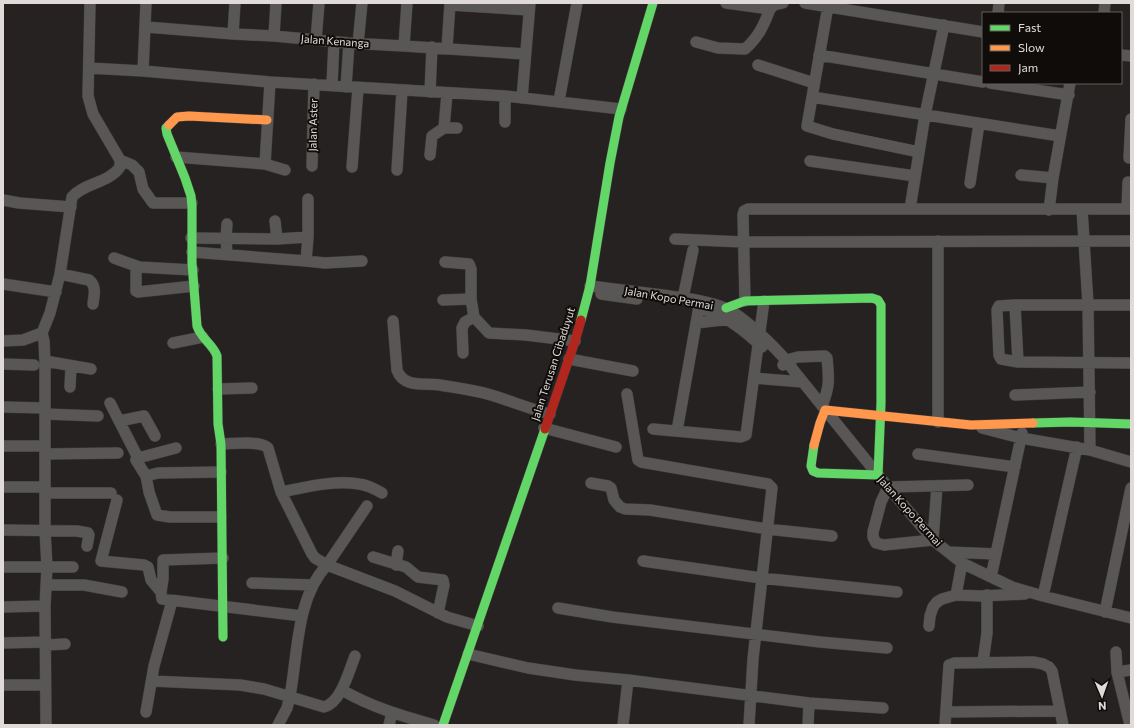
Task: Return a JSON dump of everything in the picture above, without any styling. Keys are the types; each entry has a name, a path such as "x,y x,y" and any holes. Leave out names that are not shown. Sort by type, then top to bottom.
{"street":[{"path":"46,725 45,606 47,567 45,530 45,361 42,333 50,313 60,274 71,207 70,201 77,192 113,174 120,168 120,160 93,114 88,96 90,3"},
{"path":"143,71 146,3"},
{"path":"233,34 235,3"},
{"path":"274,36 276,3"},
{"path":"316,40 319,3"},
{"path":"346,87 353,43 362,3"},
{"path":"404,46 407,3"},
{"path":"559,101 577,3"},
{"name":"Jalan Terusan Cibaduyut","path":"443,725 569,359 589,289 610,163 621,109 653,3"},
{"path":"696,42 718,48 745,49 756,39 761,31 770,9 774,5 783,3"},
{"path":"805,3 828,6 845,6 982,32"},
{"path":"447,48 450,4 530,7 522,98"},
{"path":"731,4 770,9"},
{"path":"828,6 806,125 807,127 832,134 919,152"},
{"path":"910,209 925,115 944,25"},
{"name":"Jalan Kenanga","path":"146,27 274,36 334,42 525,54"},
{"path":"332,85 334,42"},
{"path":"430,92 432,47"},
{"path":"819,55 982,82"},
{"path":"758,65 814,83"},
{"path":"89,68 402,91 505,96 621,109"},
{"path":"265,164 270,82"},
{"name":"Jalan Aster","path":"312,166 314,84"},
{"path":"997,84 1069,95"},
{"path":"1049,210 1053,178 1070,84"},
{"path":"352,167 358,88"},
{"path":"397,170 402,91"},
{"path":"444,128 447,93"},
{"path":"505,96 506,122"},
{"path":"812,97 1060,136"},
{"path":"223,637 224,606 221,517 221,444 218,424 216,350 202,337 198,329 191,238 192,203 189,190 166,128 177,117 189,116 267,120"},
{"path":"1129,158 1131,119"},
{"path":"970,183 979,124"},
{"path":"430,155 432,136 444,128 457,128"},
{"path":"176,157 265,164 285,170"},
{"path":"120,160 132,165 139,172 143,189 153,204 192,203"},
{"path":"810,161 915,176"},
{"path":"1021,175 1053,178"},
{"path":"745,301 743,213 748,209 1129,209 1128,182"},
{"path":"306,261 308,199"},
{"path":"3,200 19,203 71,207"},
{"path":"1082,209 1088,304 1090,450"},
{"path":"275,221 276,239"},
{"path":"227,224 227,254"},
{"path":"191,238 276,239 308,236"},
{"path":"675,240 743,242 1131,241"},
{"path":"938,241 938,422"},
{"path":"682,298 692,250"},
{"path":"192,252 325,263 362,261"},
{"path":"114,258 139,267 193,270"},
{"path":"444,262 469,264 471,268 471,300 474,318 489,333 526,335 574,341"},
{"path":"139,267 136,271 136,291 194,286"},
{"path":"60,274 89,280 93,283 95,289 93,304"},
{"path":"3,288 3,284 56,292"},
{"name":"Jalan Kopo Permai","path":"589,289 726,308 734,319 759,339 794,371 878,475 934,540 962,564 1012,587 1131,618"},
{"name":"Jalan Kopo Permai","path":"667,300 682,298 715,313 734,319"},
{"path":"726,308 745,301 872,298 878,300 881,305 878,475 818,473 813,471 811,466 828,390 829,375 827,358 820,355 798,357 785,362"},
{"path":"443,300 471,300"},
{"path":"653,429 741,437 744,436 747,432 764,301"},
{"path":"677,432 700,305"},
{"path":"1015,305 1018,362"},
{"path":"1131,305 1015,305 1001,306 997,308 1000,358 1018,362 1131,363"},
{"path":"463,353 462,328 466,322 474,318"},
{"path":"696,323 734,319"},
{"path":"393,321 397,370 399,377 404,381 489,394 536,411 550,414"},
{"path":"3,341 23,340 42,333"},
{"path":"172,343 202,337"},
{"path":"569,359 633,371"},
{"path":"45,361 91,369"},
{"path":"3,364 34,365"},
{"path":"70,387 71,366"},
{"path":"754,378 803,382"},
{"path":"218,389 252,388"},
{"path":"1015,395 1090,392"},
{"path":"627,394 638,460 643,464 770,485 772,489 761,578 750,695 749,725"},
{"path":"110,404 126,438 138,458 136,461 146,476 149,492 157,515 170,517 221,517"},
{"path":"3,407 98,416"},
{"path":"824,408 880,416 971,425 1089,422 1131,424"},
{"path":"119,421 144,416 155,436"},
{"path":"991,577 1024,423"},
{"path":"971,425 1021,438 1090,450 1131,462"},
{"path":"544,428 616,447"},
{"path":"221,444 252,444 265,446 268,448 281,492 315,558 327,565 395,591 447,617 478,626"},
{"path":"3,446 45,450 118,453"},
{"path":"929,626 933,606 942,599 956,595 1038,595 1077,447"},
{"path":"138,458 176,448"},
{"path":"918,454 1015,467"},
{"path":"146,476 158,473 221,472"},
{"path":"281,492 317,484 347,483 369,486 382,493"},
{"path":"592,483 611,488 614,500 620,507 625,509 650,510 767,529 832,536"},
{"path":"937,486 934,540 884,545 876,543 873,538 873,532 881,502 888,486 968,485"},
{"path":"3,487 114,496 101,562 148,566 151,580 161,592"},
{"path":"1105,612 1131,488"},
{"path":"278,725 290,696 302,616 307,597 312,585 367,506"},
{"path":"3,530 77,531 88,533 87,546"},
{"path":"396,565 398,551"},
{"path":"948,552 996,554"},
{"path":"374,557 406,567 418,577 443,580 444,586 438,613"},
{"path":"223,558 165,559 162,563 162,599 302,616"},
{"path":"643,561 761,578 897,592"},
{"path":"956,595 962,564"},
{"path":"3,567 73,567"},
{"path":"252,583 312,585"},
{"path":"47,585 84,585 122,592"},
{"path":"983,662 987,633 987,595"},
{"path":"146,712 154,666 172,601"},
{"path":"3,607 45,606"},
{"path":"558,608 612,617 756,633 820,642 887,648"},
{"path":"3,643 65,644"},
{"path":"1116,652 1117,672 1130,725"},
{"path":"468,654 528,668 809,703 883,708"},
{"path":"152,681 240,685 264,689 324,707 330,705 342,690 355,656"},
{"path":"945,725 949,665 954,663 1033,662 1043,664 1049,667 1052,671 1063,725"},
{"path":"1117,672 1131,670"},
{"path":"623,725 628,680"},
{"path":"3,685 45,684"},
{"path":"342,690 360,700 392,713 434,725"},
{"path":"808,725 809,703"},
{"path":"946,712 1060,711"},
{"path":"389,725 392,713"}],"traffic: fast":[{"path":"581,320 590,286 619,117 653,3"},
{"path":"169,125 166,128 167,134 191,196 192,263 197,326 217,356 218,424 221,444 223,637"},
{"path":"726,308 745,301 872,298 878,300 881,305 881,403 878,475 818,473 813,471 811,466 814,445"},
{"path":"1033,423 1071,422 1131,424"},
{"path":"443,725 545,429"}],"traffic: slow":[{"path":"169,125 177,117 189,116 267,120"},
{"path":"814,445 825,410 971,425 1033,423"}],"traffic: jam":[{"path":"545,429 581,320"}]}
